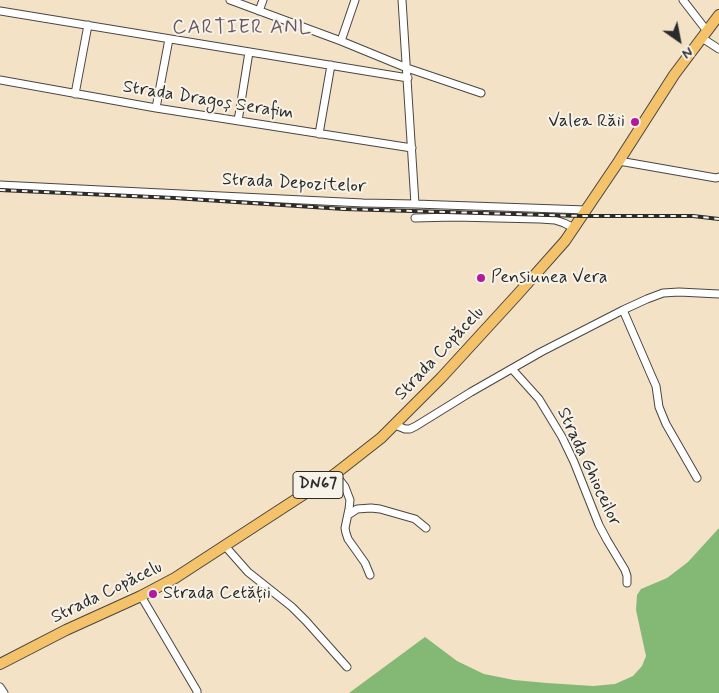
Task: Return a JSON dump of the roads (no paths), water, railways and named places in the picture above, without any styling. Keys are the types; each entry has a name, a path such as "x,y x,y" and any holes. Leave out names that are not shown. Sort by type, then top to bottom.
{"main road":[{"name":"Strada Copăcelu","path":"0,664 175,578 335,474 365,452 395,425 441,378 552,256 574,228 674,76 719,15"}],"street":[{"path":"230,0 341,41 407,68 481,93"},
{"path":"259,11 263,0"},
{"path":"341,41 355,0"},
{"path":"402,0 415,204"},
{"path":"683,0 719,49"},
{"path":"0,11 408,78"},
{"path":"75,94 88,25"},
{"path":"156,108 169,39"},
{"path":"238,121 249,52"},
{"path":"318,134 331,65"},
{"name":"Strada Dragoș Serafim","path":"0,80 156,108 412,148"},
{"path":"619,161 718,178"},
{"name":"Strada Depozitelor","path":"0,185 363,203 586,210"},
{"path":"415,218 540,219 564,222 574,228"},
{"path":"395,425 404,429 410,429 512,369 622,310 647,299 664,293 719,294"},
{"path":"622,310 656,386 659,408 666,424 697,478"},
{"name":"Strada Ghioceilor","path":"512,369 539,399 562,437 599,525 625,570 627,584"},
{"path":"335,474 358,505 366,508"},
{"path":"349,495 346,533 348,539 365,563 370,575"},
{"path":"348,516 357,509 380,509 411,518 426,528"},
{"path":"225,546 248,572 306,620 347,667"},
{"path":"141,596 197,693"},
{"path":"0,687 4,693"}],"railway":[{"path":"0,190 174,198 344,209 582,216 693,216 719,219"}],"place":[{"name":"Valea Răii","path":"635,122"},
{"name":"Pensiunea Vera","path":"481,278"},
{"name":"Strada Cetății","path":"153,594"}],"district":[{"name":"CARTIER ANL","path":"242,29"}]}
